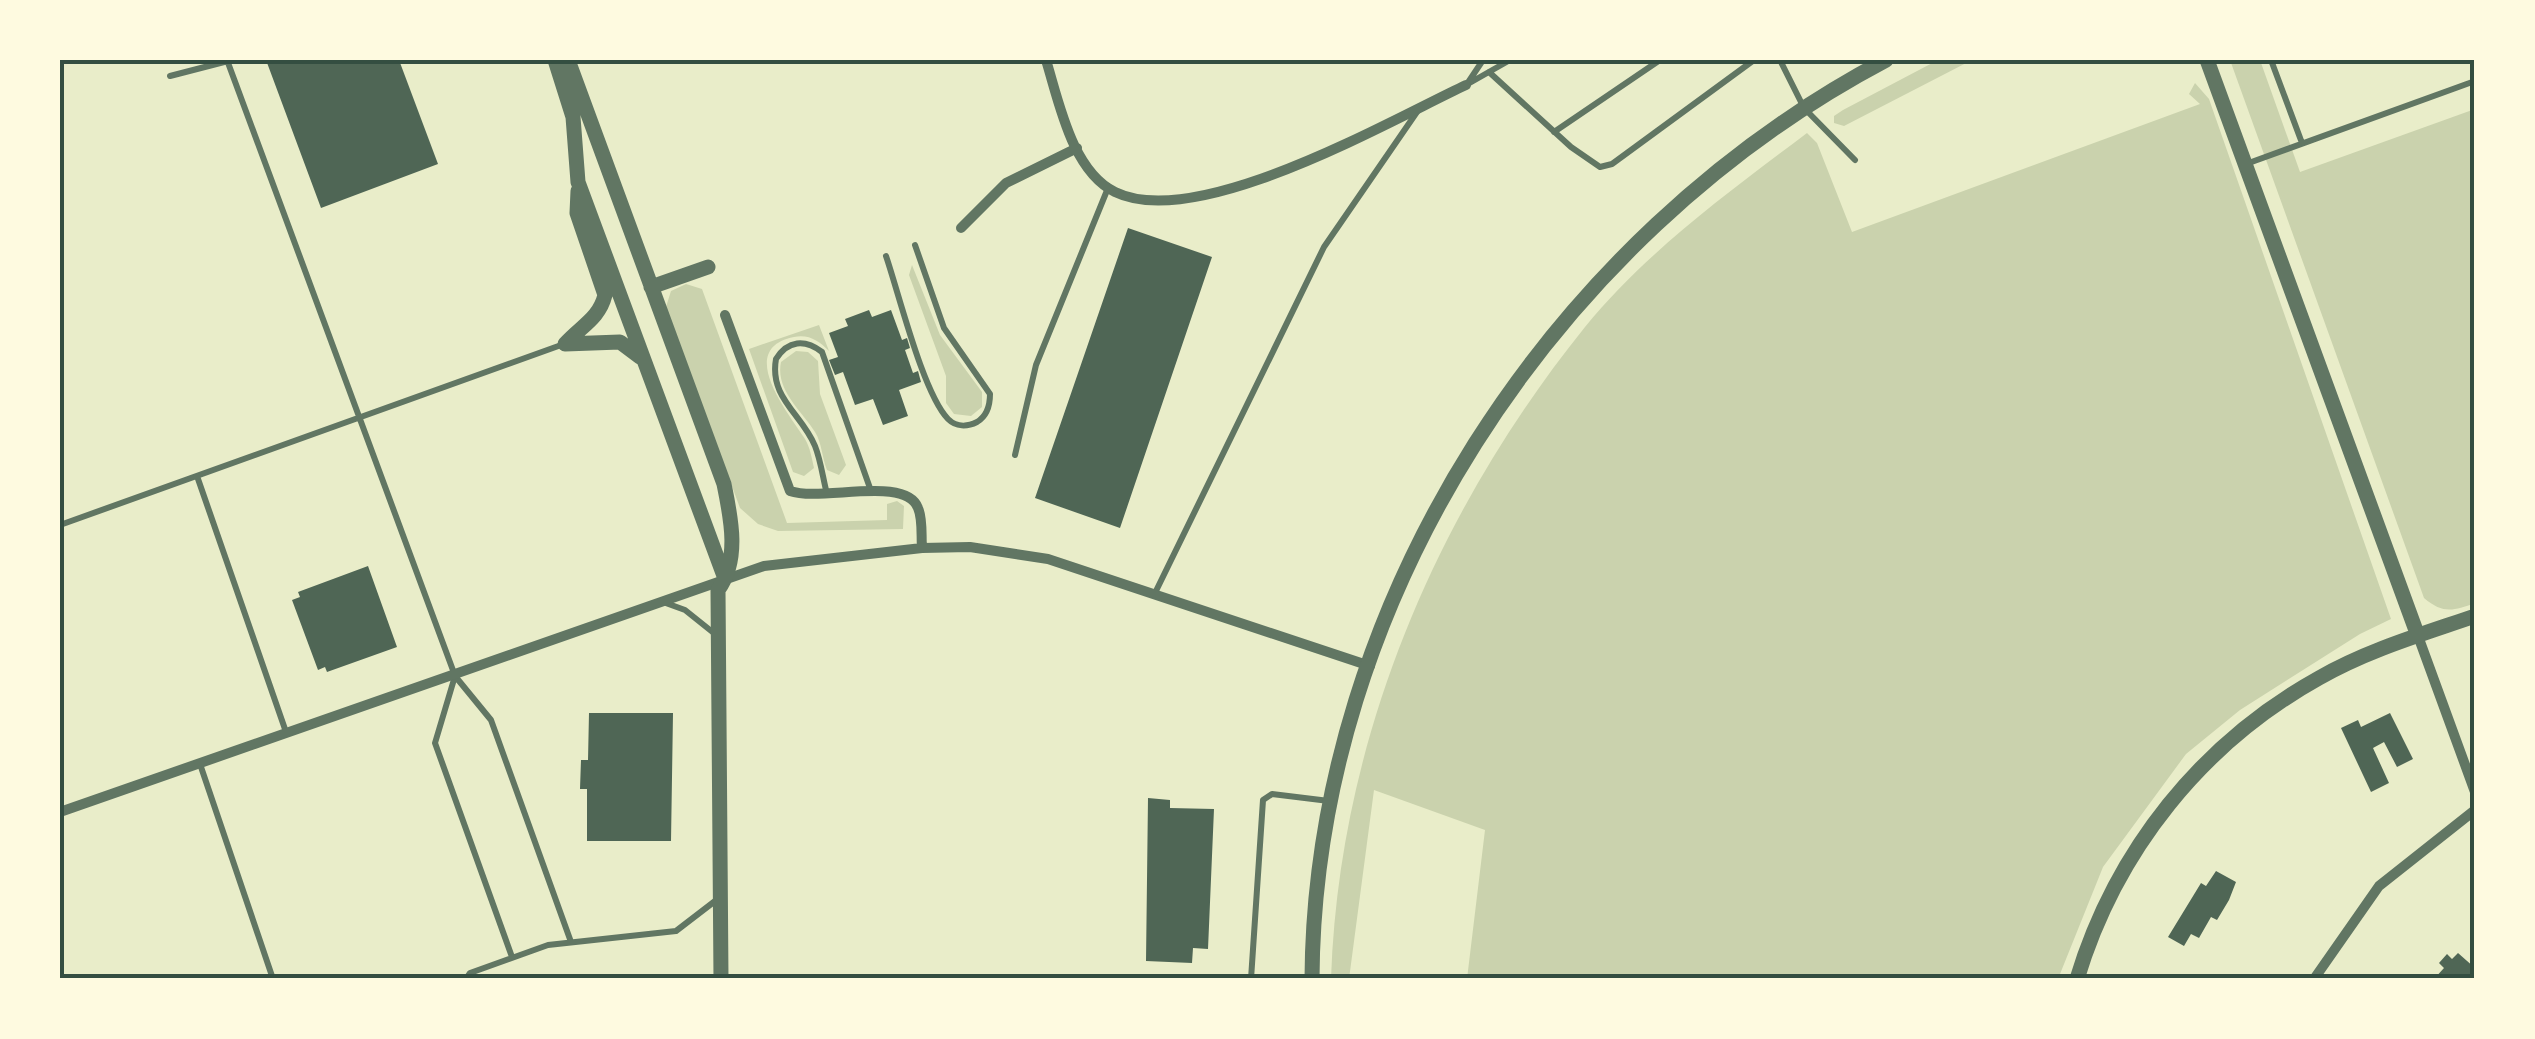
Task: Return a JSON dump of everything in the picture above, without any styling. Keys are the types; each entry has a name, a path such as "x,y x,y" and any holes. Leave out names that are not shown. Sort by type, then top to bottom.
{"street":[{"path":"555,60 573,116 577,213 605,295 594,320 580,327 565,344"},
{"path":"568,60 724,484 732,542 726,579 718,590 721,979"},
{"path":"1046,60 1088,169 1115,192 1161,200 1231,191 1466,85"},
{"path":"1312,979 1316,887 1330,801 1353,711 1408,564 1477,438 1544,344 1615,262 1662,218 1726,162 1804,108 1886,60"},
{"path":"2206,60 2475,792"},
{"path":"961,228 1006,183 1077,148"},
{"path":"578,182 726,579"},
{"path":"651,287 708,267"},
{"path":"725,315 790,491 827,496 892,490 910,497 918,507 922,548"},
{"path":"565,344 620,342 645,362"},
{"path":"60,812 455,676 657,600 764,566 922,548 1010,551 1155,594 1370,666"},
{"path":"2078,979 2107,900 2132,854 2197,771 2277,703 2369,654 2475,616"},
{"path":"2314,979 2379,886 2475,810"}],"lane":[{"path":"1466,85 1482,60"},
{"path":"1466,85 1510,60"},
{"path":"1554,132 1660,60"},
{"path":"1489,72 1554,132 1600,167 1612,164 1754,60"},
{"path":"1780,60 1804,108 1856,160"},
{"path":"2271,60 2302,143"},
{"path":"170,76 228,61 455,676 491,720 571,942"},
{"path":"2245,164 2475,81"},
{"path":"1155,594 1324,247 1422,106"},
{"path":"1015,455 1036,365 1109,187"},
{"path":"886,256 934,398 950,421 961,426 976,423 985,415 990,394 944,328 916,245"},
{"path":"827,496 816,447 786,405 776,380 776,359 795,343 804,342 822,352 872,492"},
{"path":"60,526 565,344"},
{"path":"197,476 286,732"},
{"path":"657,600 685,610 718,636"},
{"path":"455,676 434,743 512,958"},
{"path":"200,763 272,979"},
{"path":"1251,979 1263,800 1272,794 1330,801"},
{"path":"466,979 470,972 571,942 676,932 720,897"}],"green space":[{"path":"1938,60 1972,60 1844,126 1834,123 1834,116 1843,110"},
{"path":"2230,60 2260,60 2300,172 2475,109 2475,603 2448,610 2424,598"},
{"path":"2195,83 2209,99 2391,619 2360,634 2240,710 2186,754 2103,867 2058,979 1467,979 1485,830 1374,790 1349,979 1331,979 1338,890 1353,802 1376,716 1405,633 1441,552 1484,473 1532,398 1609,299 1690,224 1807,133 1817,143 1852,232 2200,104 2189,94"},
{"path":"912,265 940,335 982,392 982,407 971,416 954,414 946,403 946,376 909,275"},
{"path":"686,284 702,289 787,523 887,520 887,504 897,501 904,506 903,529 778,531 758,524 740,508 666,307 671,291"},
{"path":"819,325 829,351 813,339 799,336 777,344 768,355 771,383 810,449 814,468 804,476 793,472 749,349"},
{"path":"796,351 808,352 818,361 820,394 846,465 839,475 827,470 817,436 782,382 781,362"}],"building":[{"path":"266,60 399,60 438,164 321,208"},
{"path":"1128,228 1212,257 1120,528 1035,498"},
{"path":"869,310 872,317 891,310 902,340 907,338 910,348 905,350 913,373 918,371 921,382 899,390 908,416 883,425 873,399 855,405 843,372 835,375 829,360 838,357 829,333 848,326 845,319"},
{"path":"368,566 397,647 327,672 325,667 318,670 292,600 300,597 298,592"},
{"path":"589,713 673,713 671,841 587,841 587,789 580,789 581,760 588,760"},
{"path":"2390,713 2413,759 2397,767 2384,742 2373,748 2389,783 2371,792 2341,728 2358,720 2361,727"},
{"path":"1148,798 1170,800 1170,808 1214,809 1208,949 1193,948 1192,963 1146,961"},
{"path":"2216,871 2236,882 2217,920 2211,917 2199,938 2191,934 2184,946 2168,937 2201,883 2206,886"},
{"path":"2458,953 2475,968 2475,979 2434,979 2444,968 2439,963 2447,954 2452,959"}]}
